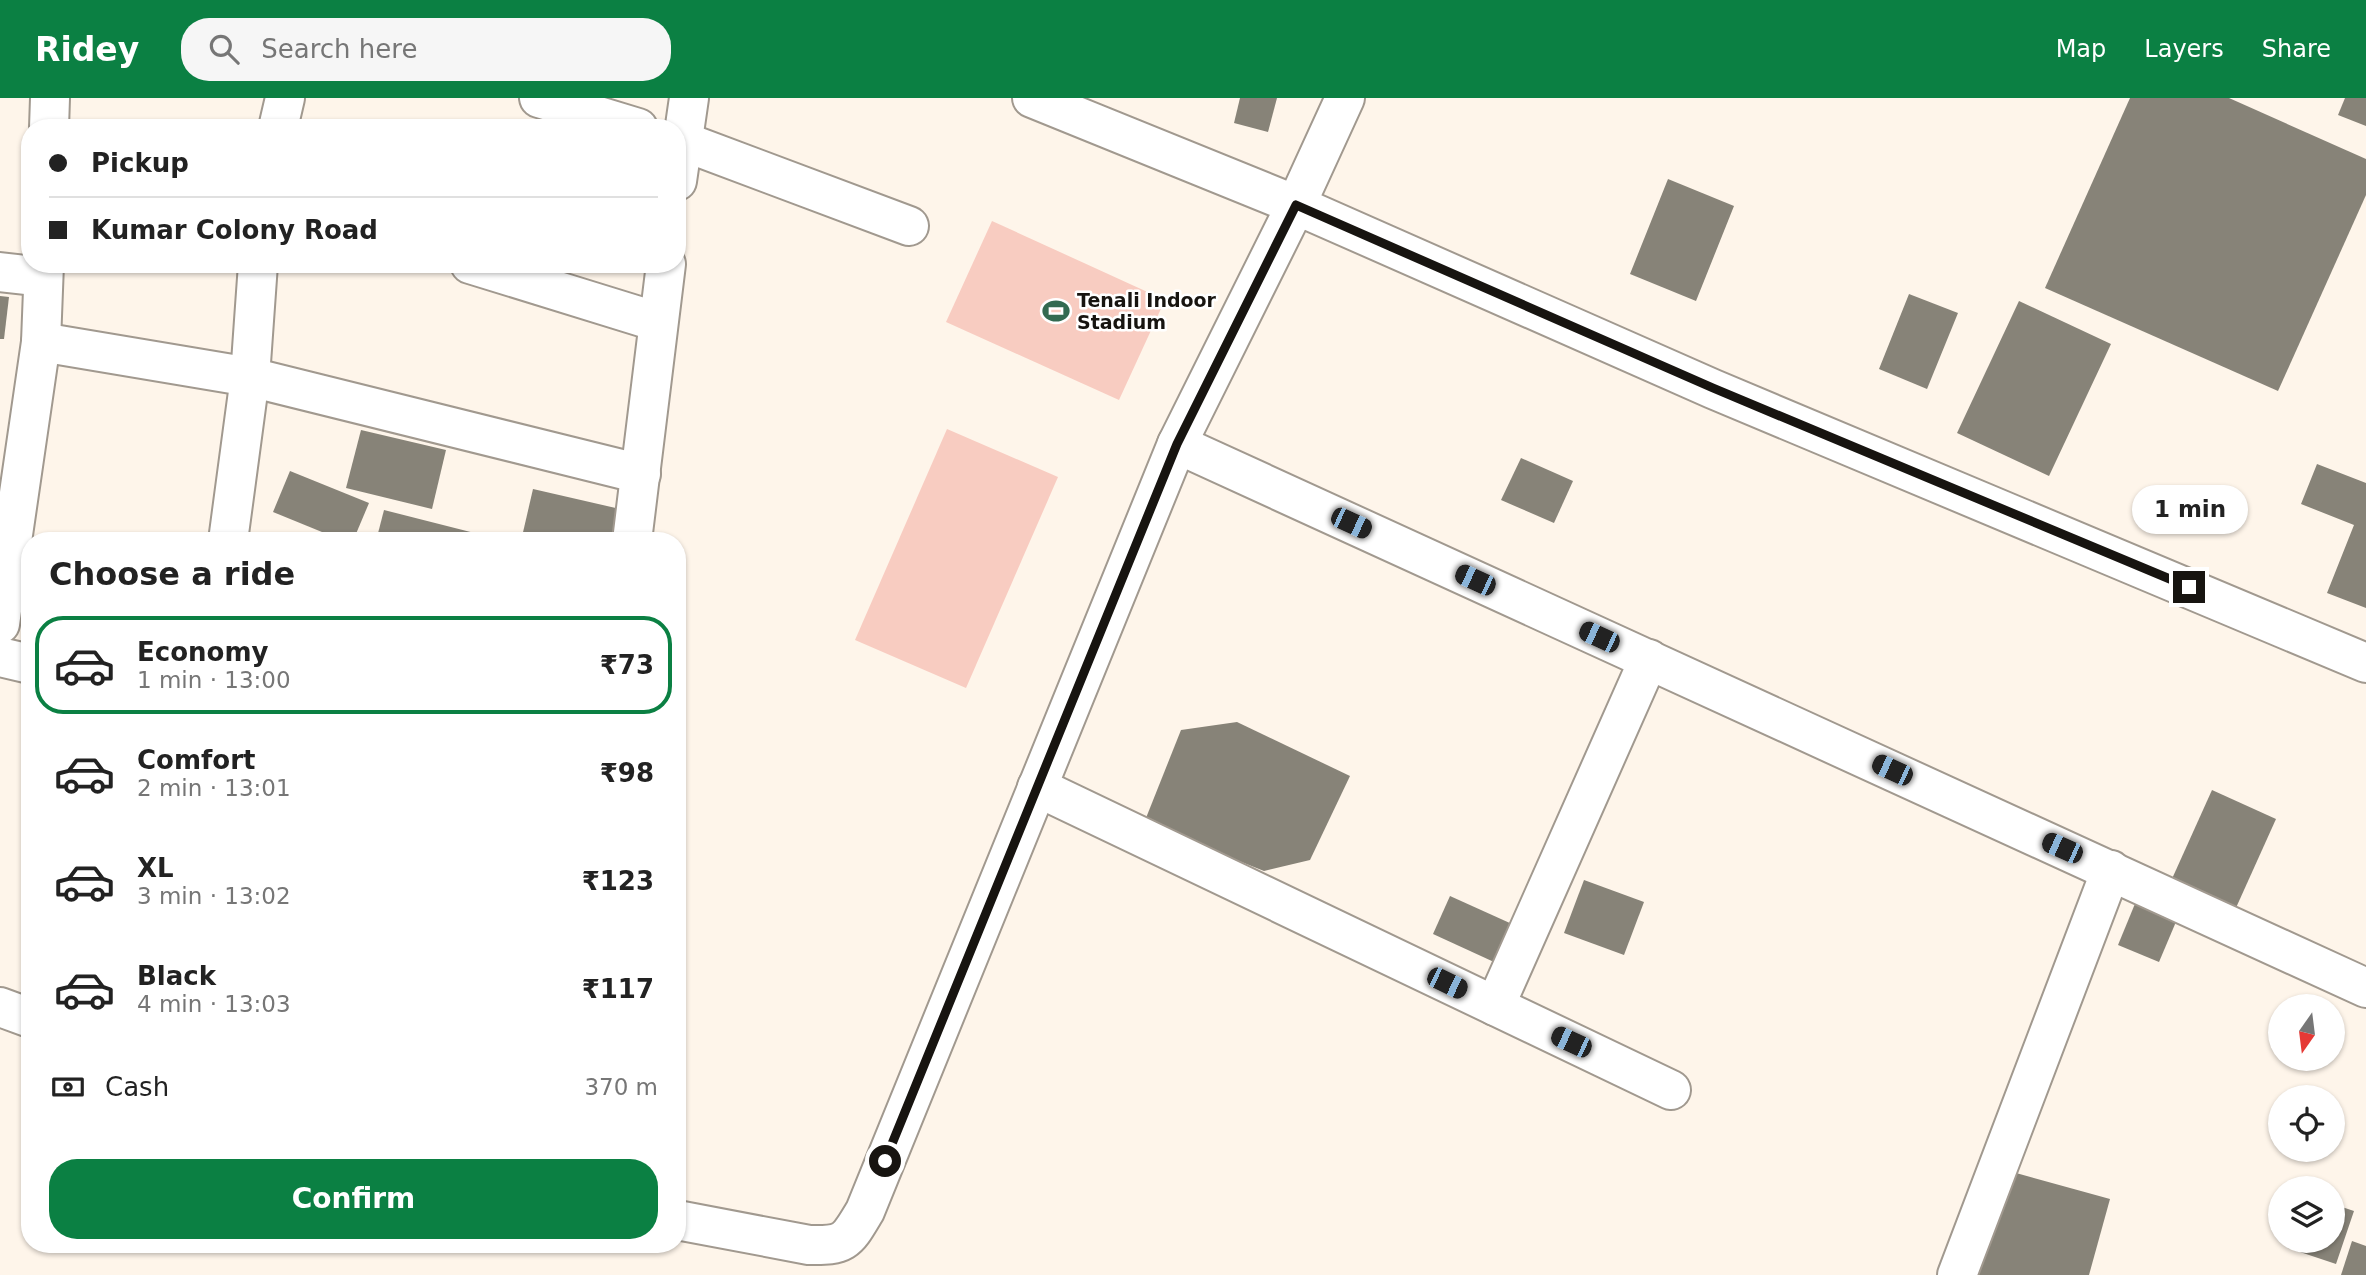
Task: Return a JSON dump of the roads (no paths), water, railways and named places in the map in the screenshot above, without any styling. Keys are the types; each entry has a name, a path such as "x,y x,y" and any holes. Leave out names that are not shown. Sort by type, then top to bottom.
{"street":[{"path":"49,119 50,98"},
{"path":"280,119 285,98"},
{"path":"539,98 608,119"},
{"path":"684,119 689,98"},
{"path":"1032,98 1296,205 1700,383 2366,663"},
{"path":"686,1222 809,1245 830,1245 849,1237 864,1211 1177,444 1296,205 1345,98"},
{"path":"686,142 909,226"},
{"path":"0,272 21,271"},
{"path":"0,624 13,442 41,342 43,273"},
{"path":"237,532 257,273"},
{"path":"499,273 658,322"},
{"path":"633,532 665,273"},
{"path":"41,342 250,377 641,474"},
{"path":"1177,444 2366,988"},
{"path":"0,657 21,662"},
{"path":"1496,1006 1649,659"},
{"path":"1037,787 1671,1090"},
{"path":"1957,1275 2111,870"},
{"path":"0,1007 21,1015"}],"place":[{"name":"Tenali Indoor Stadium","path":"1056,311"}]}
